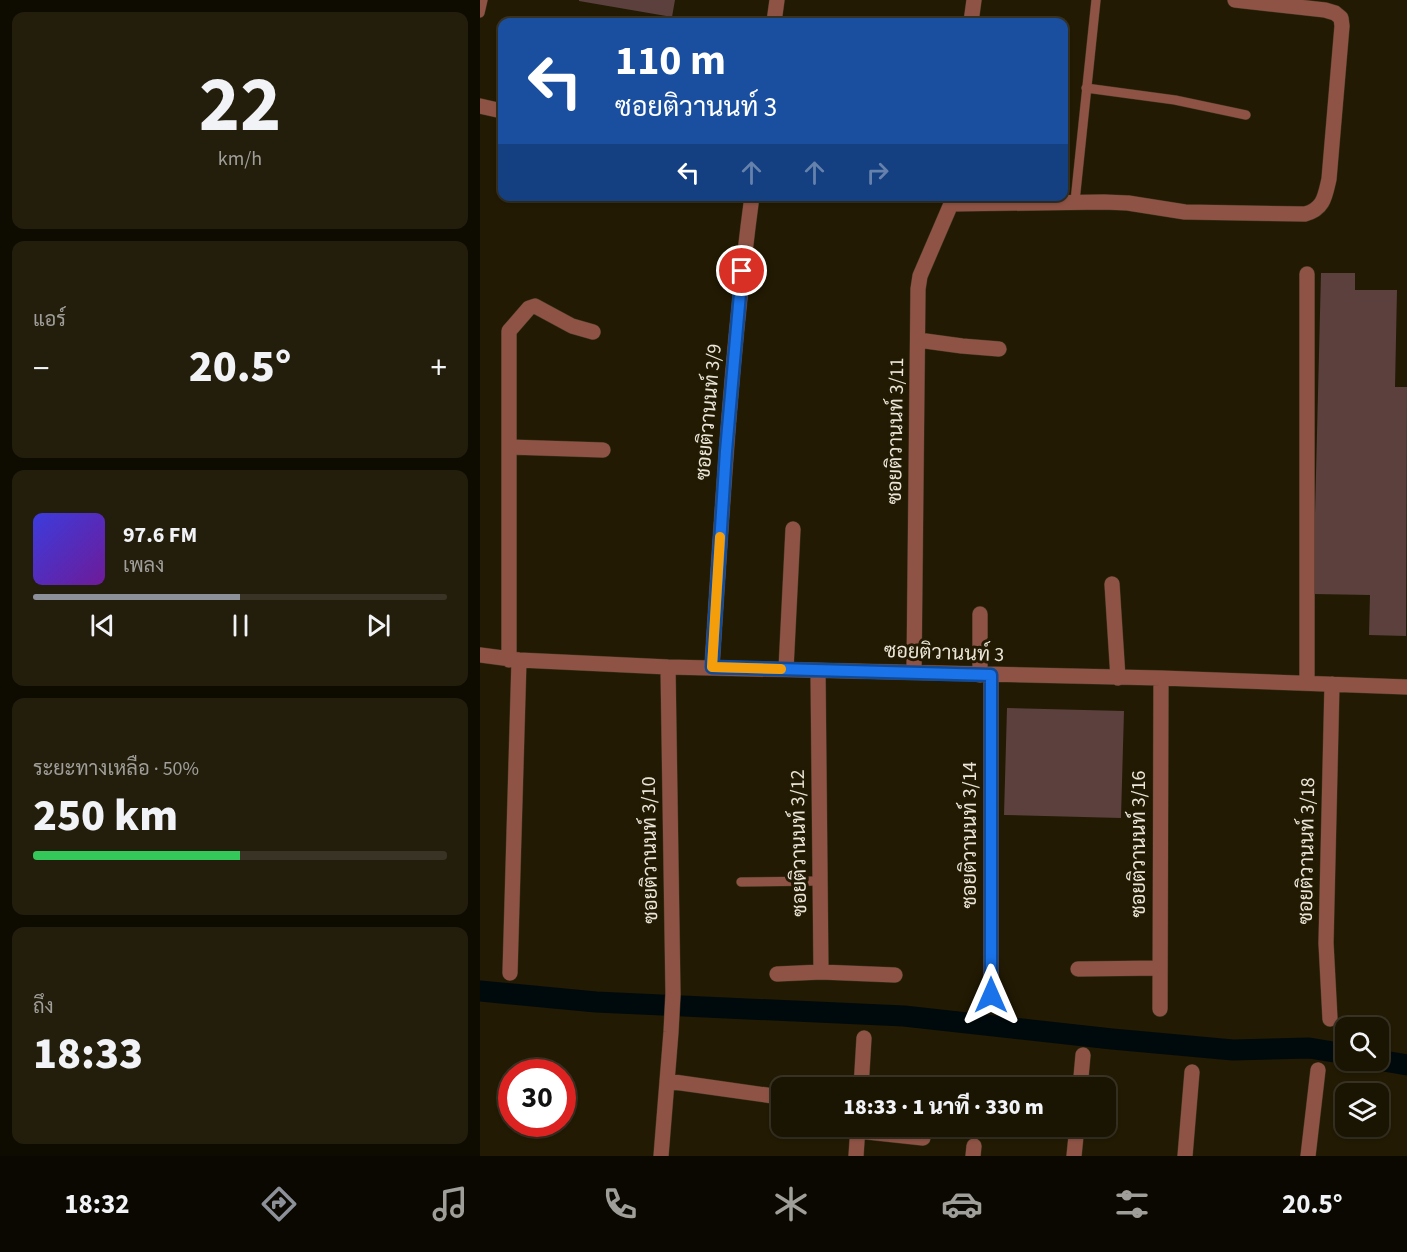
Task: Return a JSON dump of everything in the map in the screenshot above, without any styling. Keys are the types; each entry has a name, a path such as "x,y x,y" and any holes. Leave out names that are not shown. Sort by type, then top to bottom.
{"street":[{"path":"775,18 777,0"},
{"path":"972,18 974,0"},
{"path":"1068,201 1128,203 1185,212 1305,214 1318,208 1324,199 1329,179 1341,18 1325,10 1235,0"},
{"path":"480,106 498,110"},
{"name":"ซอยติวานนท์ 3/9","path":"712,667 726,451 742,271 751,201"},
{"name":"ซอยติวานนท์ 3/11","path":"914,672 918,290 920,276 951,201"},
{"path":"1307,274 1307,683"},
{"path":"510,973 514,660 509,331 529,308 535,306 572,326 593,333"},
{"path":"918,340 999,349"},
{"path":"509,447 603,450"},
{"path":"786,669 793,529"},
{"path":"1112,584 1118,678"},
{"name":"ซอยติวานนท์ 3/14","path":"980,614 986,675 991,995"},
{"name":"ซอยติวานนท์ 3","path":"480,655 514,660 668,666 1161,678 1407,687"},
{"name":"ซอยติวานนท์ 3/10","path":"661,1156 673,994 668,666"},
{"name":"ซอยติวานนท์ 3/12","path":"818,670 821,972"},
{"name":"ซอยติวานนท์ 3/16","path":"1160,1009 1161,678"},
{"name":"ซอยติวานนท์ 3/18","path":"1330,1018 1326,943 1332,684"},
{"path":"1078,969 1160,968"},
{"path":"777,974 821,972 895,975"},
{"path":"862,1077 864,1038"},
{"path":"1081,1077 1083,1054"},
{"path":"1308,1156 1318,1070"},
{"path":"1185,1156 1192,1072"},
{"path":"667,1081 771,1096"},
{"path":"856,1156 857,1137"},
{"path":"916,1137 923,1138"},
{"path":"1074,1156 1076,1137"}],"lane":[{"path":"480,13 483,0"},
{"path":"1075,201 1096,0"},
{"path":"1086,88 1175,100 1246,115"},
{"path":"741,882 820,881"}],"building":[{"path":"579,0 675,0 672,17"},
{"path":"1321,273 1355,273 1355,290 1397,290 1395,387 1407,387 1406,636 1369,635 1370,595 1313,594"},
{"path":"1007,708 1124,711 1121,818 1004,815"}],"waterway":[{"path":"480,991 596,1002 904,1016 1233,1050 1309,1048 1335,1052"},
{"path":"1389,1062 1407,1065"}],"slow traffic":[{"path":"720,537 712,667 781,669"}],"route":[{"path":"742,271 726,451 712,667 991,675 991,995"}]}
